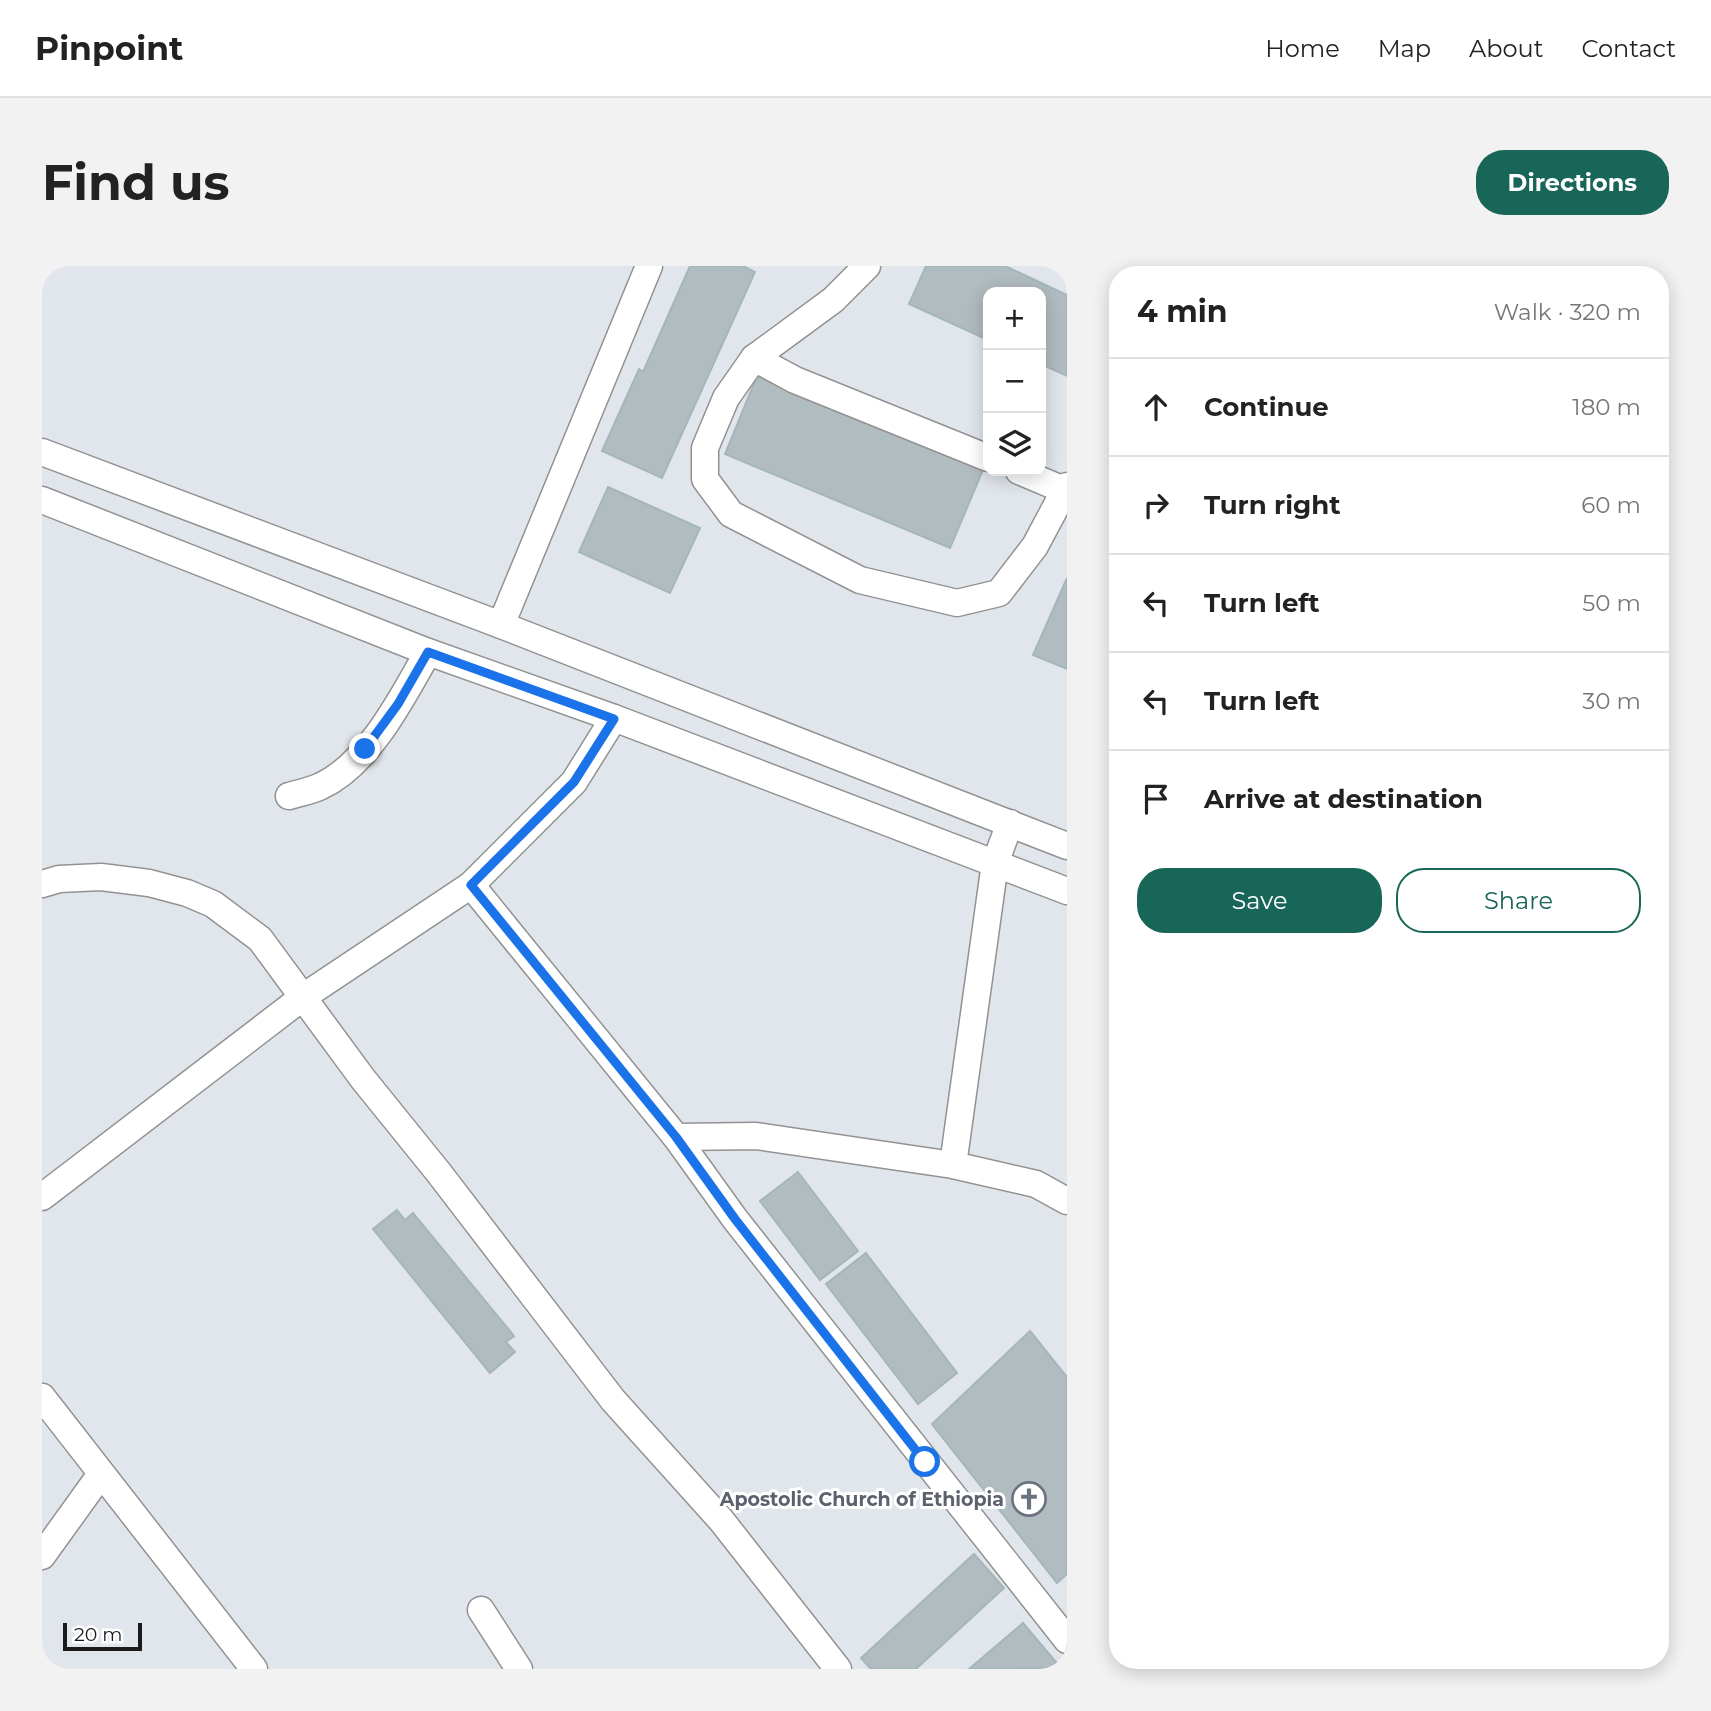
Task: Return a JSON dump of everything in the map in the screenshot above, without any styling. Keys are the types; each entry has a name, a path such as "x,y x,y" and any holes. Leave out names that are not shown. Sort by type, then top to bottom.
{"street":[{"path":"501,625 649,266"},
{"path":"867,266 833,300 754,358 726,398 705,447 705,479 731,514 860,580 957,603 999,593 1035,546 1066,488 1033,476"},
{"path":"754,358 815,389 983,455"},
{"path":"42,452 501,625 1067,846"},
{"path":"42,500 428,652 614,719 1067,891"},
{"path":"289,796 320,787 341,774 365,749 398,704 428,652"},
{"path":"42,1197 303,997 471,885 574,782 614,719"},
{"path":"953,1165 995,863 1010,823"},
{"path":"42,884 59,879 101,877 149,883 187,893 214,904 260,939 363,1079 439,1173 613,1400 721,1520 838,1669"},
{"path":"471,885 676,1137 735,1219 1067,1640"},
{"path":"676,1137 756,1136 953,1165 1036,1184 1067,1201"},
{"path":"42,1397 254,1669"},
{"path":"42,1556 101,1474"},
{"path":"481,1610 519,1669"}],"building":[{"path":"690,266 743,266 755,272 662,478 602,451 639,369 643,372"},
{"path":"926,266 1005,266 1067,295 1067,376 1046,366 1046,287 983,287 983,338 909,304"},
{"path":"757,376 983,470 950,548 725,454"},
{"path":"608,487 700,528 670,593 579,552"},
{"path":"1067,578 1067,669 1033,655"},
{"path":"798,1172 858,1251 820,1280 760,1201"},
{"path":"397,1210 405,1220 413,1213 514,1336 506,1342 515,1352 490,1373 373,1229"},
{"path":"866,1253 957,1373 918,1404 826,1284"},
{"name":"Apostolic Church of Ethiopia","path":"1030,1331 1067,1377 1067,1574 1057,1583 932,1424"},
{"path":"974,1554 1004,1588 916,1669 871,1669 861,1658"},
{"path":"1023,1623 1061,1668 969,1669"}],"place":[{"name":"Apostolic Church of Ethiopia","path":"1029,1499"}],"route":[{"path":"365,749 398,704 428,652 614,719 574,782 471,885 676,1137 735,1219 925,1462"}]}
